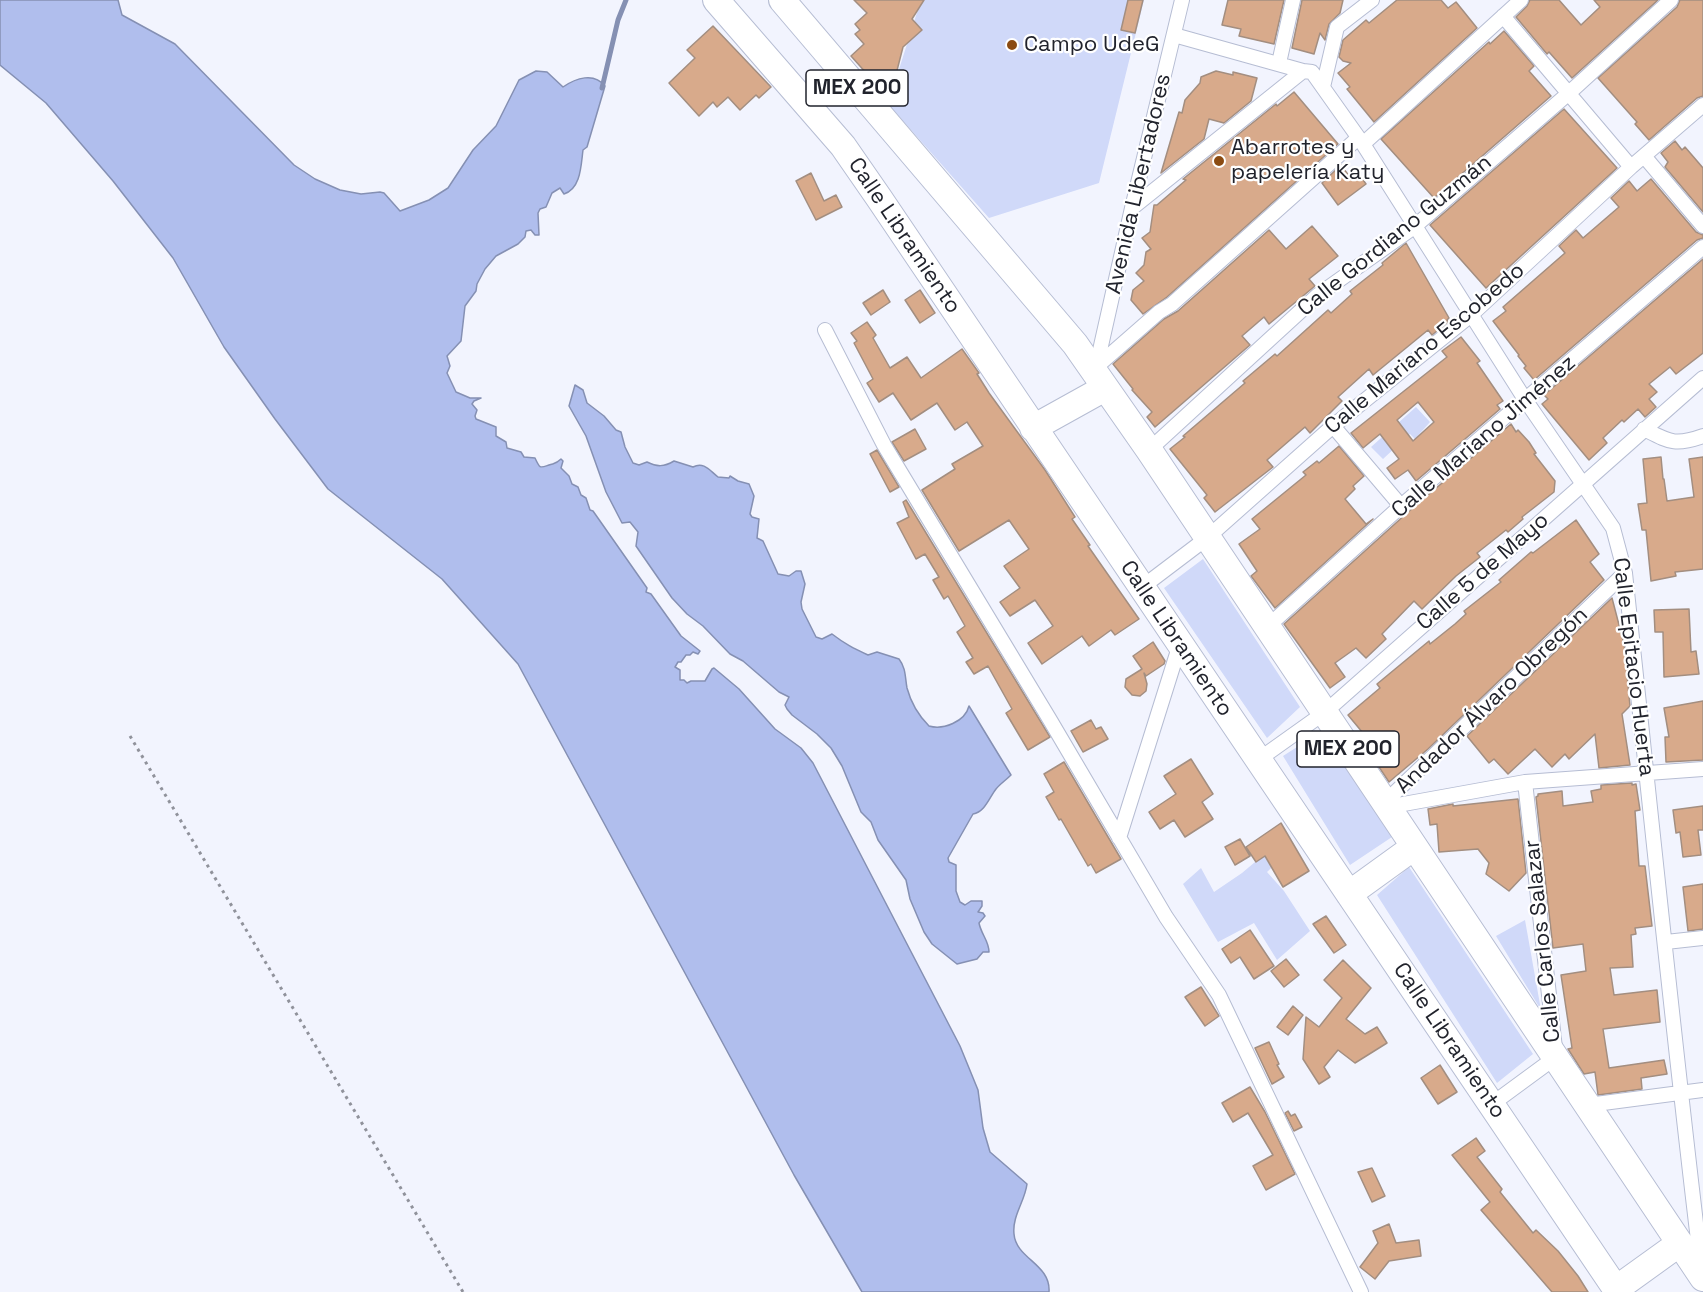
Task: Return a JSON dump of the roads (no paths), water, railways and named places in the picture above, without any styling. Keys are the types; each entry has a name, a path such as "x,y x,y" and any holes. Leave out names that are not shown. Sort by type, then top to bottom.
{"highway":[{"name":"Calle Libramiento","path":"716,0 843,146 1617,1291"},
{"name":"MEX 200","path":"782,0 1075,344 1149,450 1266,628 1703,1277"},
{"path":"1033,428 1097,375"},
{"path":"1349,894 1414,847"},
{"path":"1617,1291 1680,1243"}],"street":[{"name":"Avenida Libertadores","path":"1097,375 1131,208 1182,0"},
{"path":"1279,63 1293,0"},
{"path":"1323,87 1337,27 1372,0"},
{"path":"1097,375 1159,312 1172,304 1360,142 1521,0"},
{"name":"Calle Gordiano Guzmán","path":"1149,450 1318,295 1414,227 1569,93 1671,0"},
{"path":"1503,16 1631,167"},
{"name":"Calle Epitacio Huerta","path":"1174,35 1312,72 1360,142 1526,401 1613,528 1625,573 1666,942 1680,1093 1703,1277"},
{"path":"1131,208 1303,71"},
{"name":"Calle Mariano Escobedo","path":"1142,588 1207,538 1333,426 1471,315 1631,167 1703,105"},
{"path":"1644,156 1703,226"},
{"name":"Calle Mariano Jiménez","path":"1266,628 1401,506 1703,247"},
{"path":"825,330 885,445 1166,917 1219,995 1361,1292"},
{"name":"Calle 5 de Mayo","path":"1258,759 1324,713 1703,378"},
{"path":"1333,426 1401,506"},
{"path":"1644,429 1669,441 1684,442 1703,436"},
{"name":"Andador Álvaro Obregón","path":"1385,805 1625,573"},
{"path":"1119,838 1179,644"},
{"path":"1385,805 1525,782 1703,770"},
{"name":"Calle Carlos Salazar","path":"1492,1104 1556,1057 1525,782"},
{"path":"1666,942 1703,938"},
{"path":"1588,1105 1703,1090"}],"waterway":[{"path":"602,88 618,20 626,0"}],"place":[{"name":"Campo UdeG","path":"1012,45"},
{"name":"Abarrotes y papelería Katy","path":"1219,161"}]}
